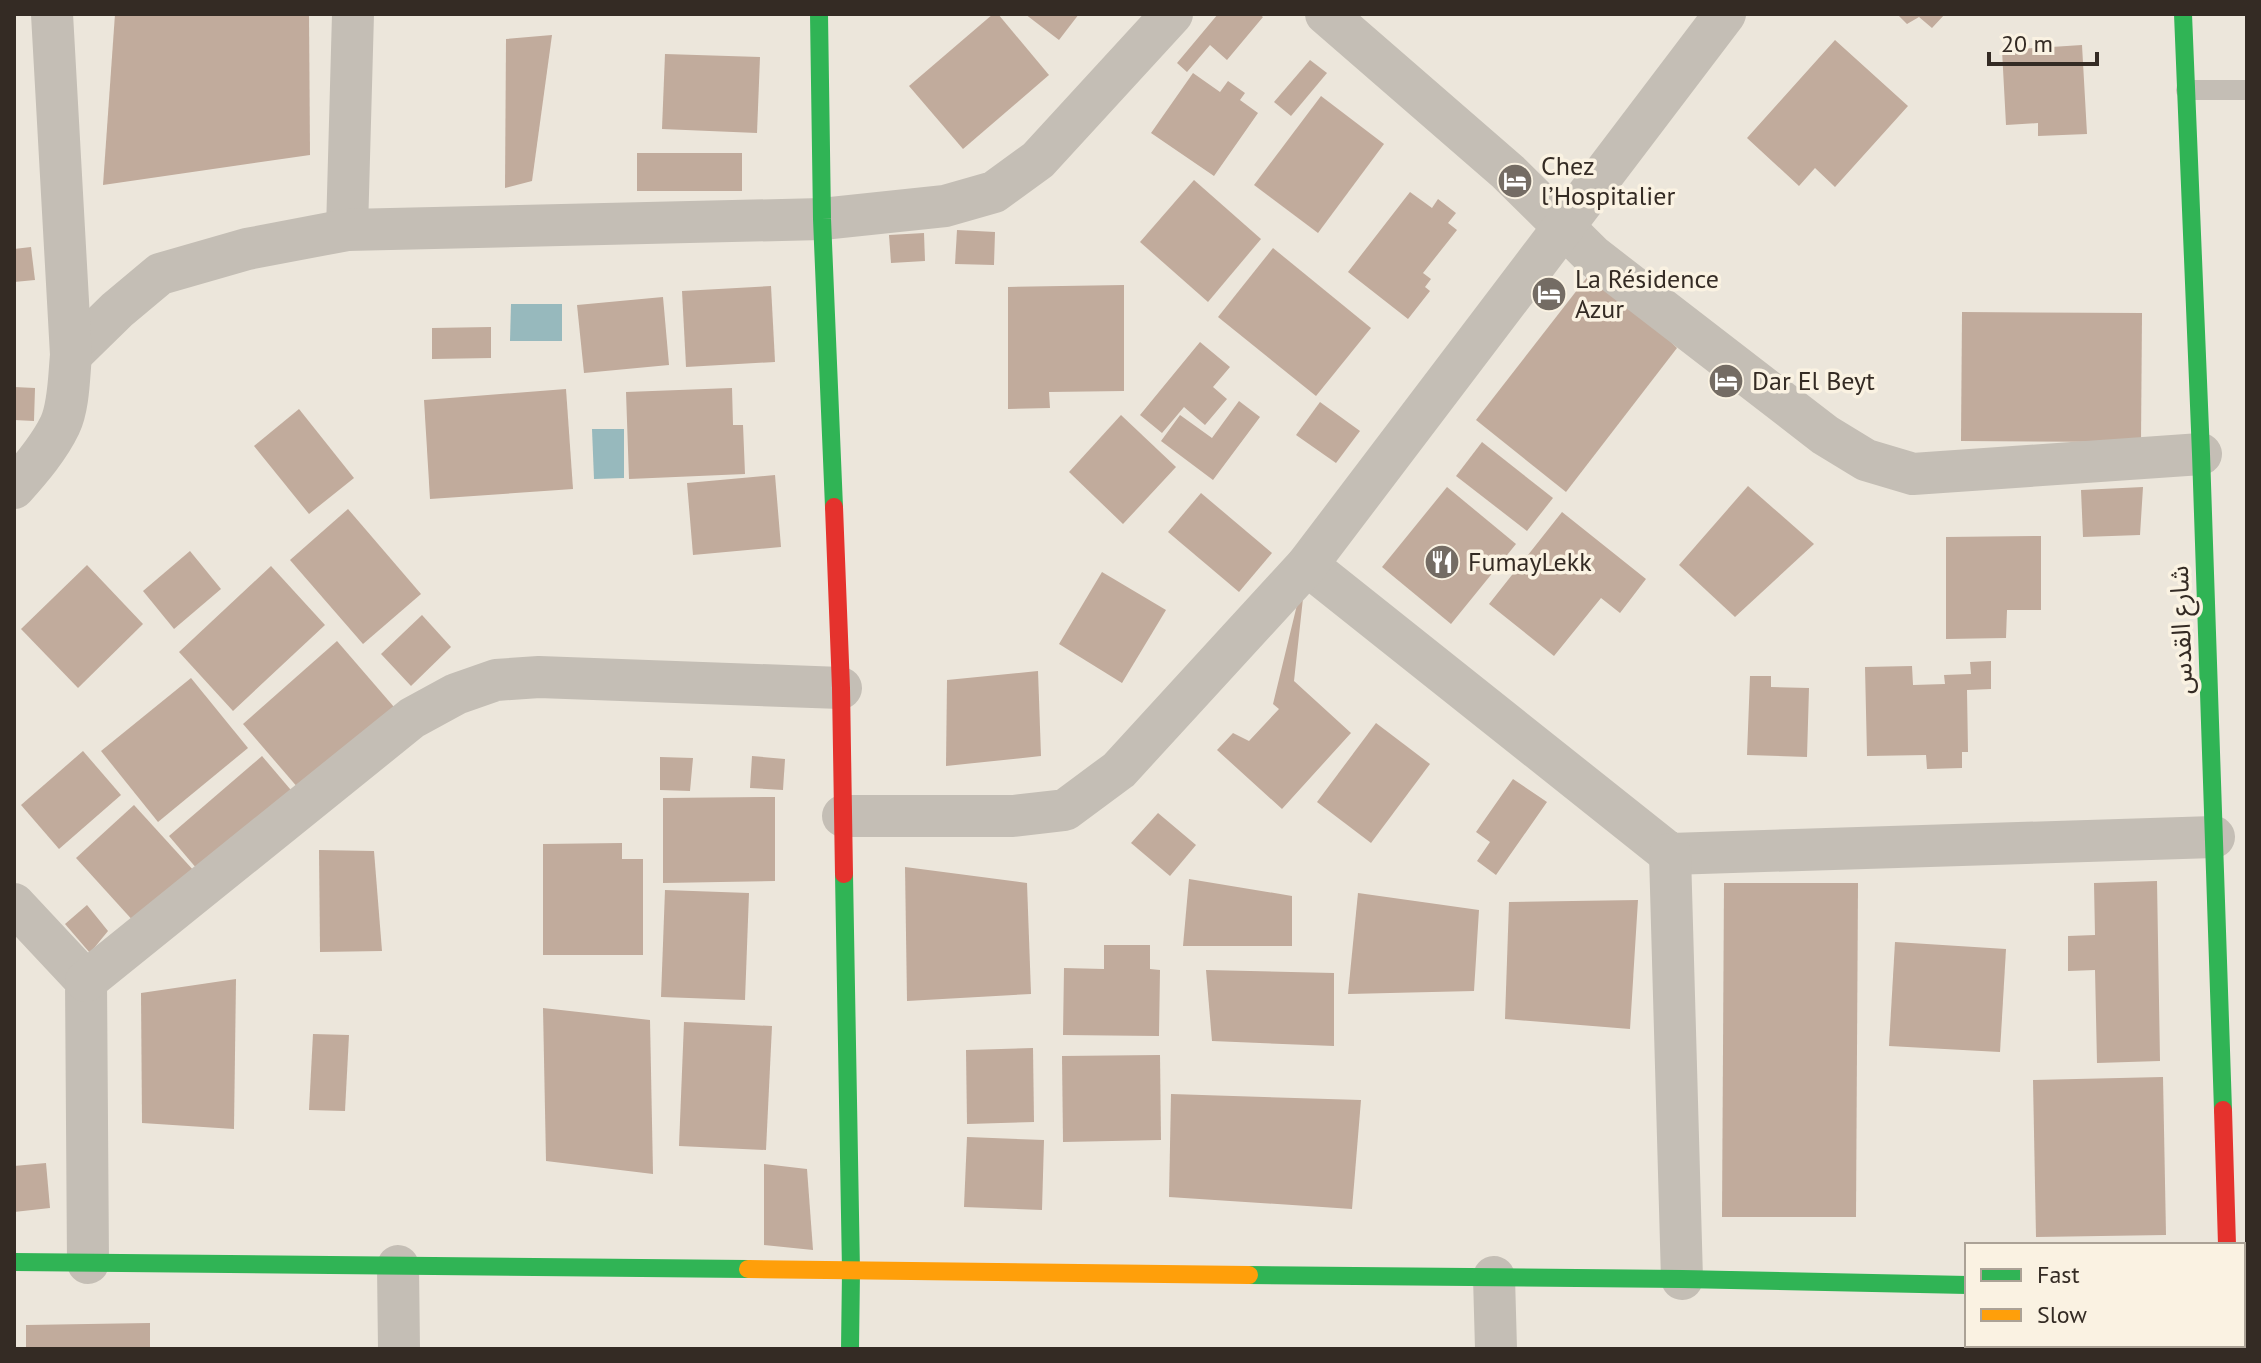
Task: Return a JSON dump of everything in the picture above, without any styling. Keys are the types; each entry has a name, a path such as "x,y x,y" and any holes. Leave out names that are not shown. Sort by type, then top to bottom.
{"street":[{"path":"14,488 35,464 61,423 69,384 71,355 52,14"},
{"path":"347,230 353,14"},
{"path":"819,14 822,219 841,688 850,1349"},
{"path":"71,355 160,274 247,249 347,230 822,219 945,206 994,192 1038,160 1172,14"},
{"path":"1326,14 1508,172 1618,277 1825,435 1866,460 1913,474 2201,454"},
{"path":"843,816 1013,816 1065,810 1119,770 1307,565 1725,14"},
{"name":"شارع القدس","path":"2183,14 2227,1243"},
{"path":"1307,565 1670,854 2214,837"},
{"path":"86,981 412,718 456,694 496,680 539,677 841,688"},
{"path":"1670,854 1682,1279"},
{"path":"14,904 86,981 88,1263"},
{"path":"14,1262 1682,1279 1965,1285"},
{"path":"398,1266 399,1349"},
{"path":"1494,1277 1496,1349"}],"lane":[{"path":"2186,90 2247,90"}],"water":[{"path":"511,304 562,304 562,341 510,341"},
{"path":"592,429 624,429 624,478 594,479"}],"building":[{"path":"115,14 309,14 310,155 103,185"},
{"path":"993,14 998,14 1049,75 963,149 909,86"},
{"path":"1025,14 1079,14 1059,40"},
{"path":"1218,14 1259,14 1263,17 1227,60 1210,45 1187,72 1177,63"},
{"path":"1897,14 1945,14 1932,28 1919,17 1907,24"},
{"path":"552,35 532,181 505,188 506,39"},
{"path":"1835,40 1908,106 1835,187 1815,168 1799,186 1747,138"},
{"path":"2082,45 2087,134 2038,136 2038,123 2006,125 2002,50"},
{"path":"665,54 760,57 757,133 662,129"},
{"path":"1310,60 1327,73 1291,116 1274,102"},
{"path":"1193,73 1220,92 1228,81 1245,93 1240,100 1258,113 1214,176 1151,133"},
{"path":"1321,96 1384,144 1318,233 1254,185"},
{"path":"637,153 742,153 742,191 637,191"},
{"path":"1194,180 1261,239 1208,302 1140,242"},
{"path":"1410,192 1432,208 1438,199 1456,213 1448,223 1457,230 1423,273 1431,279 1425,287 1430,291 1408,319 1348,272"},
{"path":"957,230 995,232 994,265 955,264"},
{"path":"924,233 925,261 891,263 889,235"},
{"path":"31,247 35,280 14,282 14,249"},
{"path":"1273,248 1371,328 1316,396 1218,317"},
{"path":"1595,267 1677,348 1566,492 1476,420"},
{"path":"1124,285 1124,391 1049,392 1050,408 1008,409 1008,287"},
{"path":"771,286 775,362 686,367 682,291"},
{"path":"663,297 669,365 584,373 577,305"},
{"path":"1962,312 2142,313 2141,442 1961,441"},
{"path":"491,327 491,358 432,359 432,328"},
{"path":"1200,342 1230,367 1213,387 1227,399 1205,425 1184,407 1162,433 1140,415"},
{"path":"14,387 35,388 34,421 14,420"},
{"path":"732,388 733,425 743,425 745,474 629,479 626,392"},
{"path":"566,389 573,489 430,499 424,400"},
{"path":"1239,401 1260,417 1213,480 1161,441 1180,415 1212,438"},
{"path":"1320,402 1360,431 1336,463 1296,435"},
{"path":"299,409 354,478 309,514 254,446"},
{"path":"1121,415 1176,467 1123,524 1069,472"},
{"path":"1482,442 1553,498 1527,531 1456,476"},
{"path":"775,475 781,547 693,555 687,483"},
{"path":"1748,486 1814,544 1735,617 1679,565"},
{"path":"1447,487 1516,544 1451,624 1382,567"},
{"path":"2143,487 2140,535 2083,537 2081,490"},
{"path":"1201,493 1272,553 1239,592 1168,532"},
{"path":"348,509 421,594 363,644 290,560"},
{"path":"1562,512 1646,579 1620,613 1601,598 1554,656 1489,604"},
{"path":"2041,536 2041,610 2007,610 2006,638 1946,639 1946,537"},
{"path":"190,551 221,589 174,629 143,591"},
{"path":"87,565 143,624 78,688 21,629"},
{"path":"271,566 325,625 233,711 179,652"},
{"path":"1102,572 1166,610 1122,683 1059,644"},
{"path":"1303,580 1294,681 1351,733 1282,809 1217,750 1233,733 1249,741 1279,709 1273,704"},
{"path":"422,615 451,647 411,686 381,654"},
{"path":"337,641 394,707 299,789 243,724"},
{"path":"1991,661 1991,689 1967,690 1968,752 1962,752 1962,768 1927,769 1926,755 1867,756 1865,667 1912,666 1913,685 1945,684 1944,675 1971,674 1970,662"},
{"path":"1038,671 1041,756 946,766 947,680"},
{"path":"1750,676 1771,676 1771,687 1809,688 1807,757 1747,755"},
{"path":"191,678 248,748 158,822 101,751"},
{"path":"1376,723 1430,764 1371,843 1317,802"},
{"path":"83,751 121,795 59,849 21,805"},
{"path":"262,756 296,796 203,876 169,836"},
{"path":"752,756 785,759 783,790 750,788"},
{"path":"660,757 693,758 690,791 660,790"},
{"path":"1513,779 1547,802 1496,875 1477,861 1490,842 1476,832"},
{"path":"775,797 775,881 663,883 663,798"},
{"path":"134,805 195,872 136,924 76,858"},
{"path":"1158,813 1196,845 1170,876 1131,843"},
{"path":"622,843 622,859 643,859 643,955 543,955 543,844"},
{"path":"319,850 374,851 382,951 320,952"},
{"path":"905,867 1027,883 1031,994 907,1001"},
{"path":"1189,879 1292,896 1292,946 1183,946"},
{"path":"2157,881 2160,1061 2097,1063 2095,970 2068,971 2068,936 2095,935 2094,883"},
{"path":"1724,883 1858,883 1856,1217 1722,1217"},
{"path":"665,890 749,893 745,1000 661,997"},
{"path":"1358,893 1479,910 1474,991 1348,994"},
{"path":"1638,900 1630,1029 1505,1019 1509,902"},
{"path":"87,905 108,931 90,953 65,924"},
{"path":"1895,942 2006,949 2000,1052 1889,1046"},
{"path":"1104,945 1150,945 1150,969 1160,970 1159,1036 1063,1035 1064,968 1104,969"},
{"path":"1206,970 1334,973 1334,1046 1212,1041"},
{"path":"236,979 234,1129 142,1123 141,993"},
{"path":"543,1008 650,1020 653,1174 546,1161"},
{"path":"684,1022 772,1026 766,1150 679,1146"},
{"path":"313,1034 349,1035 345,1111 309,1110"},
{"path":"1033,1048 1034,1122 967,1124 966,1050"},
{"path":"1160,1055 1161,1140 1063,1142 1062,1056"},
{"path":"2163,1077 2166,1235 2036,1237 2033,1080"},
{"path":"1171,1094 1361,1100 1352,1209 1169,1197"},
{"path":"967,1137 1044,1140 1042,1210 964,1207"},
{"path":"46,1163 50,1208 14,1212 14,1166"},
{"path":"764,1164 807,1169 813,1250 764,1245"},
{"path":"150,1323 150,1349 26,1349 26,1325"}],"traffic: fast":[{"path":"819,14 822,219 834,507"},
{"path":"2183,14 2223,1110"},
{"path":"844,874 850,1349"},
{"path":"14,1262 748,1269"},
{"path":"1249,1275 1965,1285"}],"traffic: slow":[{"path":"748,1269 1249,1275"}],"traffic: jam":[{"path":"834,507 844,874"},
{"path":"2223,1110 2227,1243"}],"place":[{"name":"Chez l’Hospitalier","path":"1515,181"},
{"name":"La Résidence Azur","path":"1549,294"},
{"name":"Dar El Beyt","path":"1726,381"},
{"name":"FumayLekk","path":"1442,562"}]}
